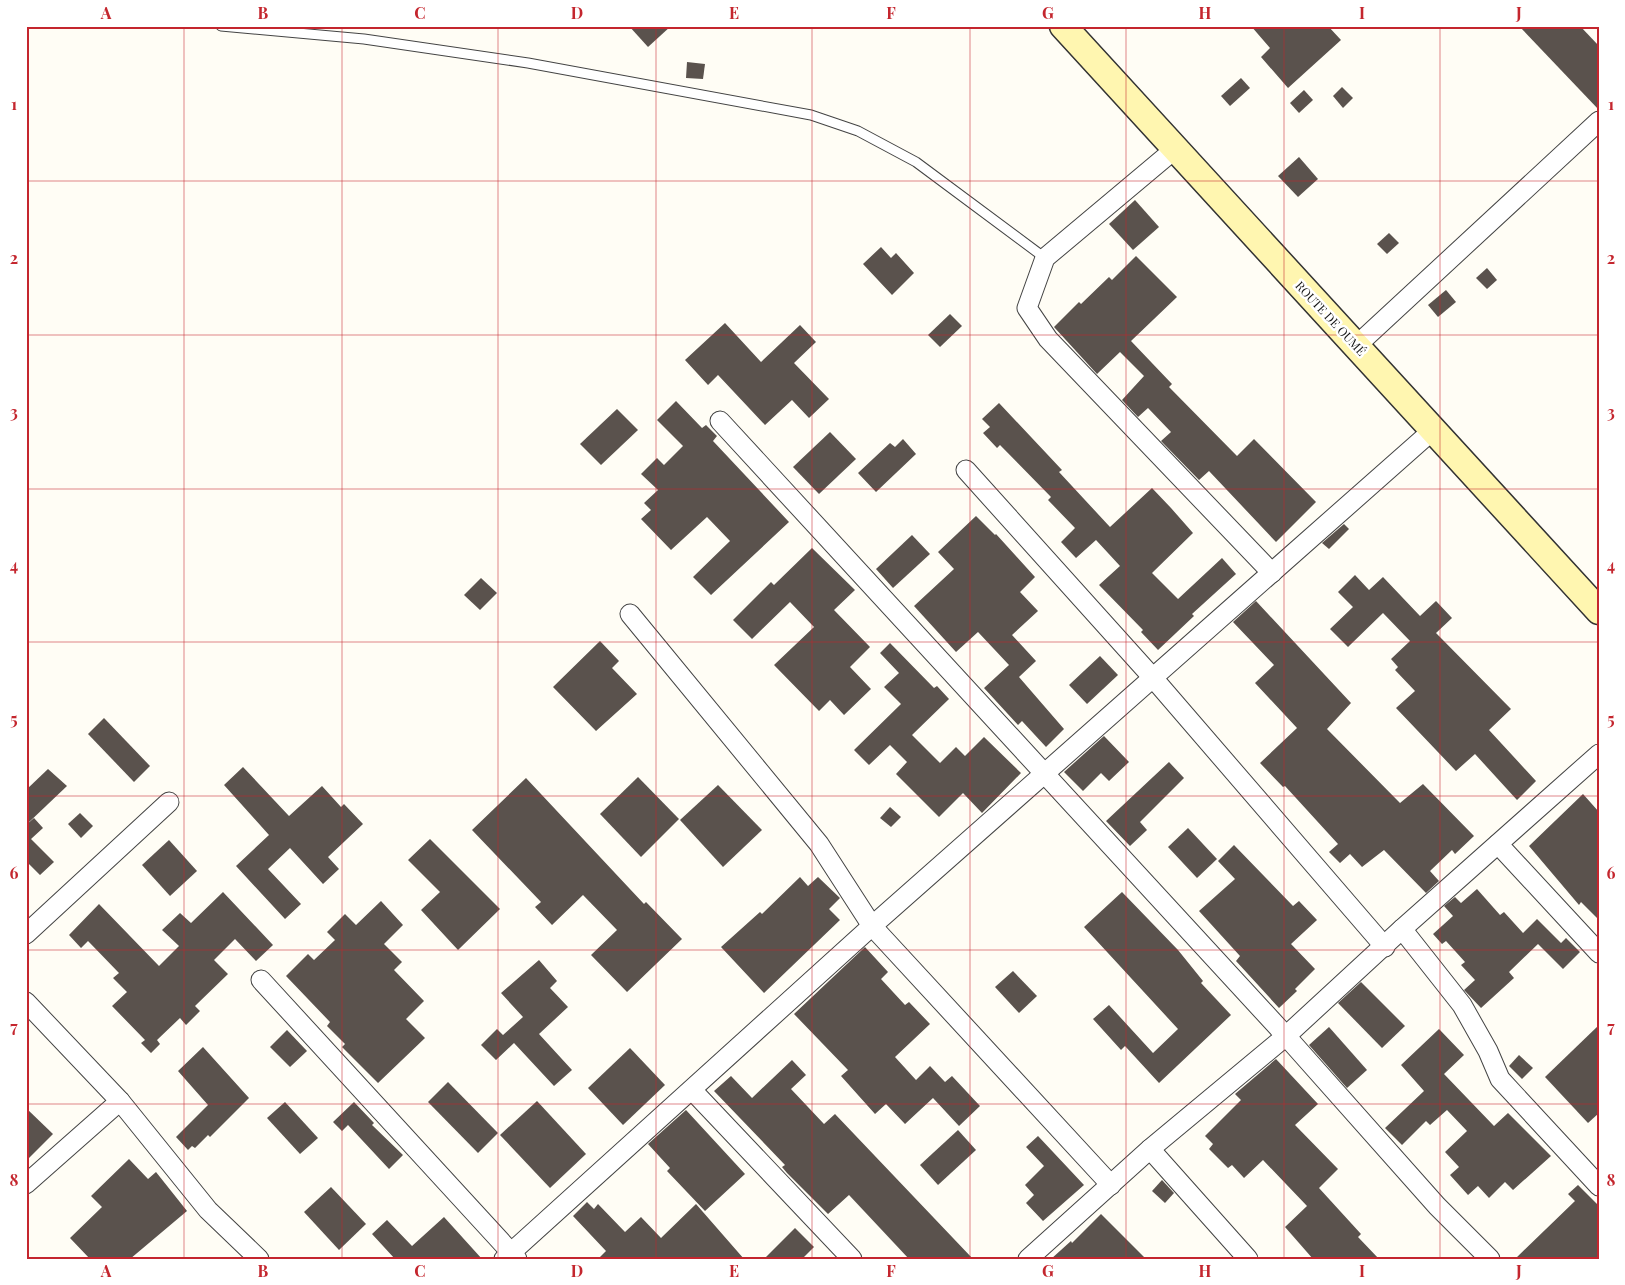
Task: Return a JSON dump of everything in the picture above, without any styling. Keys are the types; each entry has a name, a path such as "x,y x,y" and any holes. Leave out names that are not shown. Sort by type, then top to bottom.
{"street":[{"name":"ROUTE DE OUMÉ","path":"1063,26 1599,611"},
{"path":"1356,346 1599,121"},
{"path":"1175,149 1045,258 1027,308 1048,339 1272,573"},
{"path":"720,421 1045,772 1286,1036 1437,1206 1490,1259"},
{"path":"261,980 511,1257 872,926 1045,772 1154,679 1433,430"},
{"path":"966,470 1154,679 1385,947"},
{"path":"630,614 819,844 872,926 1111,1185"},
{"path":"1028,1259 1150,1148 1286,1036 1385,947 1402,929 1599,754"},
{"path":"26,934 169,802"},
{"path":"1498,844 1599,953"},
{"path":"1402,929 1462,1005 1488,1051 1500,1079 1599,1186"},
{"path":"26,1002 120,1100 208,1210 259,1259"},
{"path":"692,1090 852,1259"},
{"path":"26,1184 120,1100"},
{"path":"1150,1148 1248,1259"}],"lane":[{"path":"221,26 364,39 518,61 811,115 858,131 916,162 1045,258"}],"building":[{"path":"629,26 671,26 648,47"},
{"path":"1251,26 1328,26 1341,40 1288,88 1261,57 1270,48"},
{"path":"1519,26 1580,26 1599,46 1599,110"},
{"path":"687,62 705,64 703,79 686,78"},
{"path":"1241,78 1250,88 1230,106 1221,96"},
{"path":"1342,87 1353,98 1343,108 1333,96"},
{"path":"1304,90 1313,100 1299,113 1290,103"},
{"path":"1299,157 1318,179 1298,197 1278,176"},
{"path":"1135,200 1159,227 1133,250 1109,224"},
{"path":"1389,233 1399,243 1387,254 1377,244"},
{"path":"881,247 891,258 896,253 914,273 892,295 863,264"},
{"path":"1136,256 1177,297 1131,341 1172,384 1169,387 1237,456 1254,439 1316,502 1276,542 1209,471 1199,480 1161,441 1171,432 1148,408 1138,417 1122,400 1144,376 1120,352 1097,374 1054,327 1079,302 1081,304 1109,277 1112,280"},
{"path":"1487,268 1497,280 1487,289 1476,278"},
{"path":"1446,290 1456,302 1438,317 1428,305"},
{"path":"950,314 962,326 940,347 928,335"},
{"path":"725,323 761,362 800,325 816,342 794,363 829,399 809,418 792,400 765,425 718,375 708,385 685,360"},
{"path":"676,401 702,428 706,425 717,436 713,441 789,522 711,595 693,577 730,541 707,517 671,550 641,519 651,510 644,503 658,490 641,474 657,458 664,465 683,446 657,420"},
{"path":"999,403 1062,470 1059,472 1110,527 1152,488 1171,508 1193,533 1152,573 1178,599 1222,558 1236,574 1192,614 1194,616 1158,650 1141,632 1143,630 1099,585 1120,566 1096,540 1076,558 1061,542 1075,528 1048,500 1051,497 1000,445 997,448 983,433 990,427 982,419"},
{"path":"617,409 638,430 601,465 580,444"},
{"path":"830,432 856,459 819,494 793,467"},
{"path":"903,439 916,454 876,492 858,473 890,443 895,447"},
{"path":"976,516 996,534 1035,577 1020,592 1038,611 1012,635 1036,661 1019,677 1064,729 1046,747 1022,721 1018,725 984,688 1009,665 978,632 956,652 914,606 954,569 938,552"},
{"path":"1344,524 1349,529 1329,549 1322,543"},
{"path":"912,535 930,554 893,588 876,569"},
{"path":"812,548 855,590 834,610 870,647 850,667 871,689 844,715 830,700 819,711 774,665 814,627 790,602 752,639 733,620 771,582 774,585"},
{"path":"1355,575 1369,590 1383,577 1420,616 1436,601 1452,618 1436,633 1511,709 1489,730 1536,781 1517,800 1475,754 1456,771 1396,708 1415,691 1395,670 1398,667 1391,659 1410,641 1383,613 1348,647 1330,629 1353,607 1338,592"},
{"path":"481,578 497,593 480,610 464,595"},
{"path":"1256,601 1351,703 1327,729 1400,803 1423,784 1474,836 1455,854 1452,850 1430,871 1439,881 1426,893 1384,850 1362,867 1350,854 1340,863 1329,852 1338,844 1285,786 1283,787 1260,763 1297,728 1255,683 1274,665 1233,622"},
{"path":"600,641 619,661 612,668 637,694 596,731 553,687"},
{"path":"890,643 934,688 937,686 949,699 912,735 940,763 956,747 965,756 984,737 1021,773 982,813 963,793 939,817 896,774 907,762 890,745 869,765 854,750 901,704 884,687 899,673 880,653"},
{"path":"1100,656 1118,675 1087,704 1069,685"},
{"path":"104,718 150,766 134,782 88,734"},
{"path":"1104,736 1129,762 1109,781 1101,773 1083,791 1064,772"},
{"path":"1169,762 1184,778 1140,822 1147,830 1130,846 1106,821"},
{"path":"243,767 289,816 322,786 341,807 344,804 363,824 328,857 339,869 323,884 290,848 268,869 301,904 285,919 236,866 269,835 224,785"},
{"path":"48,769 67,786 26,825 26,790"},
{"path":"638,777 679,819 641,857 600,814"},
{"path":"526,778 644,904 646,902 682,939 627,992 591,955 617,930 583,895 552,925 535,907 541,902 472,830"},
{"path":"718,785 762,830 723,867 680,820"},
{"path":"1583,794 1599,812 1599,920 1581,902 1579,905 1529,846"},
{"path":"890,807 901,817 891,827 880,818"},
{"path":"80,813 93,826 81,838 68,824"},
{"path":"34,818 43,828 31,839 54,862 40,875 26,861 26,825"},
{"path":"1188,828 1217,859 1197,878 1168,847"},
{"path":"430,839 500,909 458,950 421,910 440,892 408,860"},
{"path":"169,840 197,871 170,896 142,865"},
{"path":"1234,845 1293,906 1299,901 1317,920 1291,944 1315,969 1295,989 1297,991 1279,1008 1236,961 1240,956 1199,911 1235,879 1218,861"},
{"path":"800,877 808,886 818,877 840,898 829,909 840,920 764,993 721,947 760,912 762,914"},
{"path":"1477,889 1500,915 1504,912 1523,933 1537,919 1561,943 1566,938 1580,952 1563,969 1538,944 1509,972 1514,978 1481,1008 1464,990 1475,980 1461,965 1465,962 1446,941 1442,944 1433,934 1453,916 1444,906 1455,897 1461,903"},
{"path":"223,892 273,945 256,961 235,939 214,960 228,974 195,1006 200,1011 186,1025 180,1018 157,1040 160,1044 151,1053 141,1043 145,1040 112,1006 127,992 113,978 119,973 88,941 81,948 69,935 99,904 159,966 179,946 162,930 180,913 191,923"},
{"path":"1122,892 1178,950 1203,981 1201,983 1231,1015 1159,1083 1125,1046 1121,1050 1093,1019 1109,1005 1153,1053 1178,1029 1084,927"},
{"path":"381,901 403,925 384,944 402,962 394,970 424,1001 406,1019 425,1038 378,1083 342,1047 345,1044 327,1026 330,1022 286,976 308,954 314,960 335,940 327,932 345,914 356,925"},
{"path":"865,947 888,972 881,979 905,1005 909,1002 930,1024 895,1057 916,1080 930,1066 945,1082 952,1076 980,1106 959,1126 933,1098 905,1124 886,1104 875,1114 841,1076 848,1070 794,1014"},
{"path":"539,960 557,981 550,988 568,1007 539,1034 572,1070 554,1086 514,1043 496,1060 481,1045 497,1029 503,1035 523,1017 501,993"},
{"path":"1013,971 1037,996 1019,1013 995,987"},
{"path":"1361,982 1405,1026 1382,1048 1338,1003"},
{"path":"1599,1025 1599,1113 1588,1123 1545,1077"},
{"path":"1329,1027 1367,1070 1347,1088 1309,1045"},
{"path":"1439,1029 1464,1055 1444,1074 1494,1126 1508,1113 1551,1156 1513,1190 1505,1182 1489,1198 1478,1186 1468,1195 1450,1175 1459,1167 1445,1152 1467,1131 1447,1110 1430,1125 1426,1121 1402,1145 1385,1128 1424,1091 1401,1065"},
{"path":"287,1030 307,1051 290,1067 270,1047"},
{"path":"203,1047 249,1098 210,1137 208,1135 195,1148 192,1146 188,1150 176,1137 208,1105 178,1071"},
{"path":"630,1048 665,1085 623,1125 588,1088"},
{"path":"1519,1055 1533,1068 1522,1079 1509,1066"},
{"path":"1276,1059 1318,1104 1295,1125 1338,1169 1319,1188 1361,1234 1358,1237 1379,1259 1313,1259 1285,1227 1307,1206 1263,1160 1244,1178 1232,1165 1228,1168 1209,1149 1213,1144 1205,1136 1241,1100 1235,1094"},
{"path":"792,1060 806,1075 791,1089 824,1124 835,1114 973,1259 909,1259 849,1195 828,1214 787,1173 782,1167 785,1165 714,1091 731,1076 752,1098"},
{"path":"448,1082 498,1133 478,1153 428,1102"},
{"path":"537,1101 586,1154 550,1188 500,1135"},
{"path":"285,1102 318,1138 300,1154 267,1118"},
{"path":"354,1102 374,1123 372,1125 403,1155 389,1169 348,1125 342,1131 333,1122"},
{"path":"26,1108 53,1134 26,1161"},
{"path":"686,1110 745,1174 705,1211 667,1171 670,1168 648,1144"},
{"path":"958,1130 976,1150 938,1185 920,1165"},
{"path":"1038,1136 1084,1185 1043,1221 1026,1203 1034,1195 1025,1185 1044,1166 1026,1147"},
{"path":"129,1159 148,1179 156,1172 187,1211 130,1259 90,1259 70,1238 102,1207 91,1196"},
{"path":"1162,1180 1174,1193 1165,1203 1152,1191"},
{"path":"1578,1185 1599,1206 1599,1259 1515,1259 1575,1201 1568,1194"},
{"path":"331,1187 366,1224 339,1250 304,1212"},
{"path":"587,1202 594,1209 598,1204 625,1232 641,1217 661,1238 696,1204 744,1259 598,1259 606,1251 573,1216"},
{"path":"1101,1214 1146,1259 1051,1259 1071,1241 1072,1243"},
{"path":"444,1217 482,1259 395,1259 372,1234 387,1220 412,1246"},
{"path":"795,1228 814,1247 802,1259 764,1259"}]}
